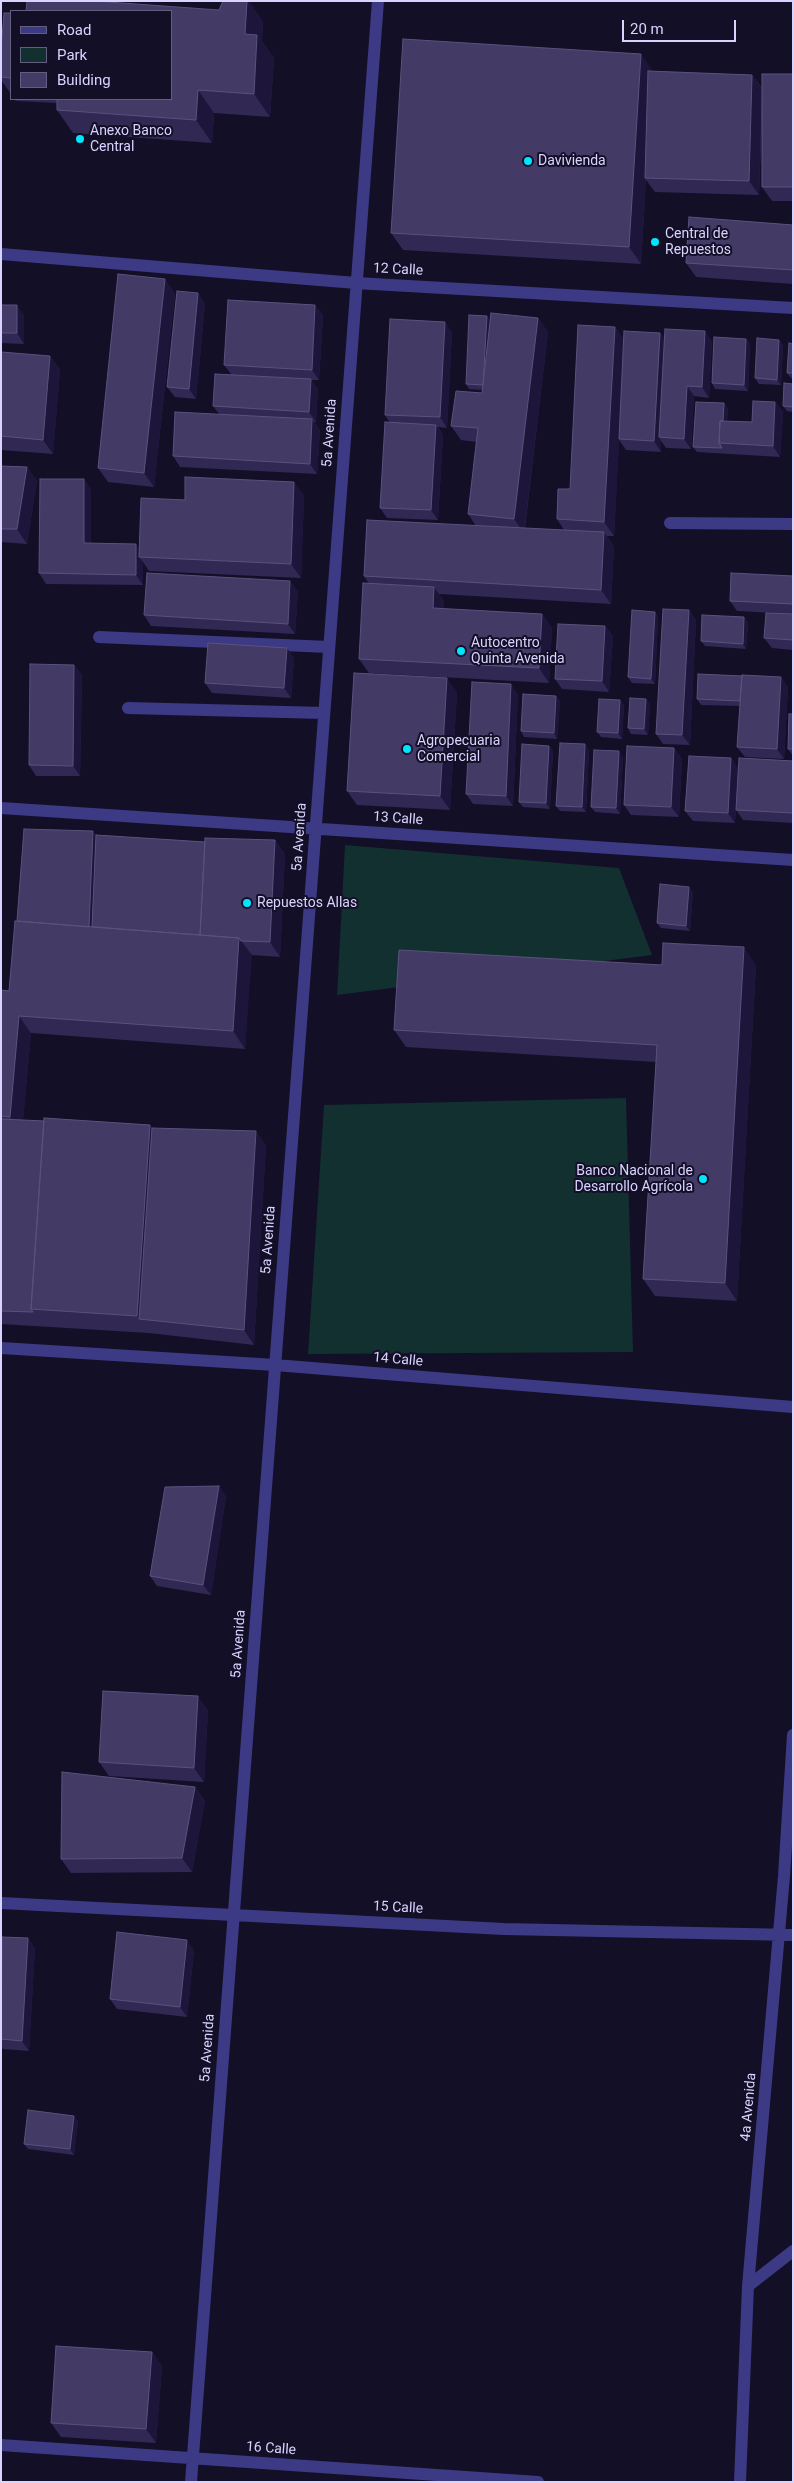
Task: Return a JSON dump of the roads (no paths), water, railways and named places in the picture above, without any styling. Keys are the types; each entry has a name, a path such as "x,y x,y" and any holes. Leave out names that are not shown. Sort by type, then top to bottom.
{"street":[{"name":"5a Avenida","path":"191,2482 378,1"},
{"name":"12 Calle","path":"1,254 356,283 793,308"},
{"path":"670,523 793,524"},
{"path":"99,637 329,647"},
{"path":"128,708 324,714"},
{"name":"13 Calle","path":"1,808 793,860"},
{"name":"14 Calle","path":"1,1348 275,1365 793,1407"},
{"name":"4a Avenida","path":"740,2482 748,2286 780,1936 793,1735"},
{"name":"15 Calle","path":"1,1903 504,1929 793,1935"},
{"path":"748,2286 793,2251"},
{"name":"16 Calle","path":"1,2444 538,2482"}],"place":[{"name":"Anexo Banco Central","path":"80,139"},
{"name":"Davivienda","path":"528,161"},
{"name":"Central de Repuestos","path":"655,242"},
{"name":"Autocentro Quinta Avenida","path":"461,651"},
{"name":"Agropecuaria Comercial","path":"407,749"},
{"name":"Repuestos Allas","path":"247,903"},
{"name":"Banco Nacional de Desarrollo Agrícola","path":"703,1179"}]}
